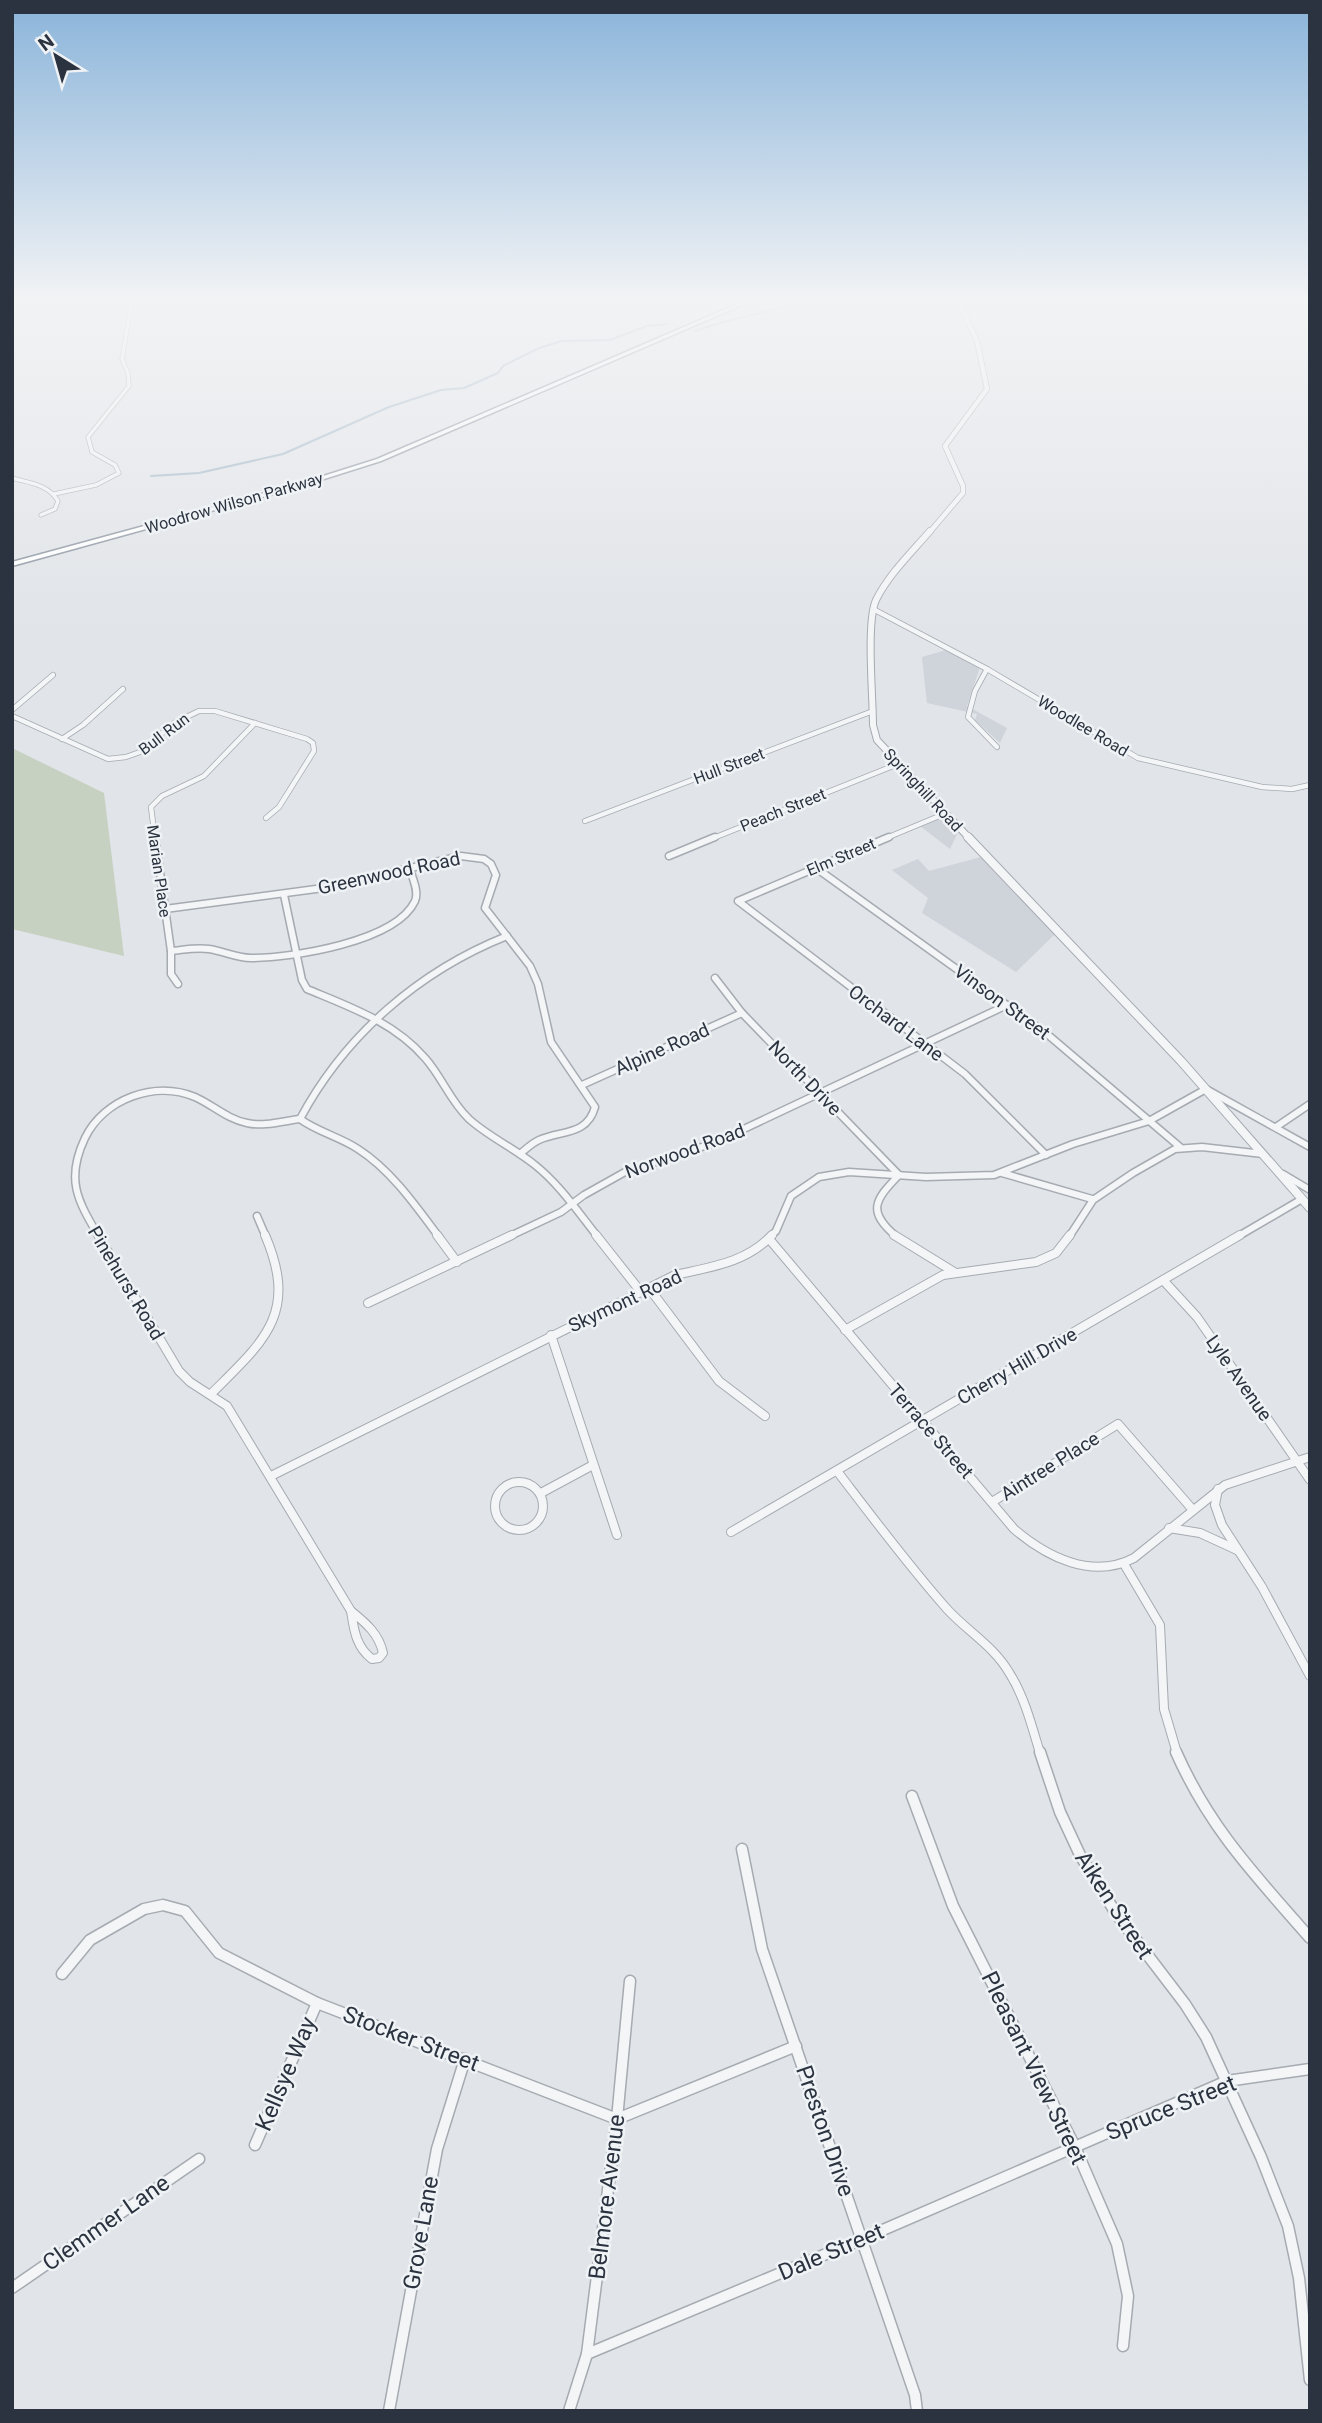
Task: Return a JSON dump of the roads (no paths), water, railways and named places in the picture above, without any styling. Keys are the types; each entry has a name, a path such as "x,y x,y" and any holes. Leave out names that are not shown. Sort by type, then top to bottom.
{"highway":[{"name":"Woodrow Wilson Parkway","path":"12,564 379,460 497,409"}],"street":[{"path":"54,494 102,483 119,473 115,465 93,454 88,437 111,409"},
{"name":"Springhill Road","path":"975,409 946,445 946,453 963,492 883,586 873,609 875,736 944,814 1206,1089 1310,1208"},
{"path":"12,478 40,486 54,494 58,501 55,509 41,515"},
{"name":"Woodlee Road","path":"873,609 987,669 1141,760 1262,788 1292,789 1310,785"},
{"path":"987,669 975,691 968,717 997,747"},
{"path":"12,710 53,675"},
{"path":"62,739 82,726 123,689"},
{"name":"Bull Run","path":"12,716 101,758 117,759 143,752 180,718 193,712 210,710 307,738 314,748 279,807 266,818"},
{"name":"Hull Street","path":"584,821 873,711"},
{"name":"Marian Place","path":"178,984 171,974 171,951 151,806 162,796 204,776 254,723"},
{"name":"Peach Street","path":"668,856 898,764"},
{"name":"Elm Street","path":"738,901 944,814"},
{"name":"Greenwood Road","path":"165,909 284,895 410,870 453,856 472,856 486,861 494,868 496,876 485,897 485,908 524,956 535,975 554,1047 594,1105 590,1121 574,1131 538,1141 520,1154"},
{"name":"Vinson Street","path":"816,867 1047,1034 1180,1147"},
{"path":"171,951 203,949 251,958 366,938 400,919 412,907 417,896 410,870"},
{"path":"284,895 302,980 309,991 377,1019 419,1050 470,1120 551,1179 719,1381 765,1416"},
{"name":"Orchard Lane","path":"738,901 970,1078 1046,1155"},
{"path":"457,1262 370,1158 352,1145 311,1127 300,1119 333,1065 377,1019 442,965 476,947 507,936"},
{"name":"North Drive","path":"715,978 742,1013 899,1175"},
{"name":"Norwood Road","path":"368,1303 573,1205 625,1172 703,1147 820,1095 1007,1005"},
{"name":"Alpine Road","path":"582,1085 742,1013"},
{"path":"770,1240 777,1230 788,1200 810,1181 844,1172 965,1177 1002,1173 1046,1155 1149,1121 1206,1089 1310,1147"},
{"name":"Pinehurst Road","path":"300,1119 259,1125 247,1123 184,1093 147,1092 122,1101 98,1117 87,1132 77,1161 74,1186 79,1203 181,1374 192,1385 227,1406 351,1611 356,1639 366,1655 372,1659 379,1658 383,1653 381,1643 371,1627 351,1611"},
{"path":"1276,1127 1310,1104"},
{"path":"845,1330 954,1272 1017,1266 1047,1258 1061,1247 1092,1199 1180,1147 1263,1154"},
{"path":"1276,1171 1310,1190"},
{"path":"1002,1173 1092,1199"},
{"path":"899,1175 877,1202 879,1217 898,1238 954,1272"},
{"name":"Cherry Hill Drive","path":"731,1532 1302,1199"},
{"path":"211,1394 263,1339 279,1307 281,1279 257,1216"},
{"name":"Skymont Road","path":"271,1476 645,1290 682,1273 742,1259 770,1240"},
{"name":"Terrace Street","path":"770,1240 1024,1539 1054,1558 1098,1568 1124,1564"},
{"name":"Lyle Avenue","path":"1163,1280 1197,1317 1310,1480"},
{"path":"551,1335 617,1535"},
{"name":"Aintree Place","path":"992,1502 1118,1424 1193,1510"},
{"path":"1310,1457 1238,1478 1218,1489 1124,1564 1160,1625 1164,1709 1176,1752 1190,1785 1228,1844 1310,1938"},
{"path":"541,1493 593,1465"},
{"name":"Aiken Street","path":"836,1471 927,1586 953,1615 986,1643 1010,1673 1023,1701 1060,1812 1085,1864 1117,1915 1191,2013 1227,2081 1261,2157 1292,2239 1310,2380"},
{"path":"527,1483 541,1493 545,1502 543,1512 532,1525 511,1528 496,1516 495,1499 508,1485 527,1483"},
{"path":"1218,1489 1215,1505 1218,1514 1237,1551 1262,1587 1310,1676"},
{"path":"1169,1528 1200,1533 1237,1551"},
{"name":"Pleasant View Street","path":"912,1797 956,1913 1075,2147 1117,2244 1128,2306 1124,2346"},
{"name":"Preston Drive","path":"743,1849 762,1948 915,2395 917,2411"},
{"name":"Stocker Street","path":"62,1974 90,1940 144,1909 171,1906 185,1911 219,1953 317,2003 617,2119"},
{"name":"Belmore Avenue","path":"569,2411 587,2354 617,2119 631,1982"},
{"name":"Kellsye Way","path":"255,2146 317,2003"},
{"path":"617,2119 796,2046"},
{"name":"Grove Lane","path":"389,2411 437,2149 465,2059"},
{"name":"Spruce Street","path":"1075,2147 1227,2081 1310,2069"},
{"name":"Dale Street","path":"587,2354 1075,2147"},
{"name":"Clemmer Lane","path":"12,2288 199,2159"}],"waterway":[{"path":"151,476 199,473 283,454 384,409"}]}
